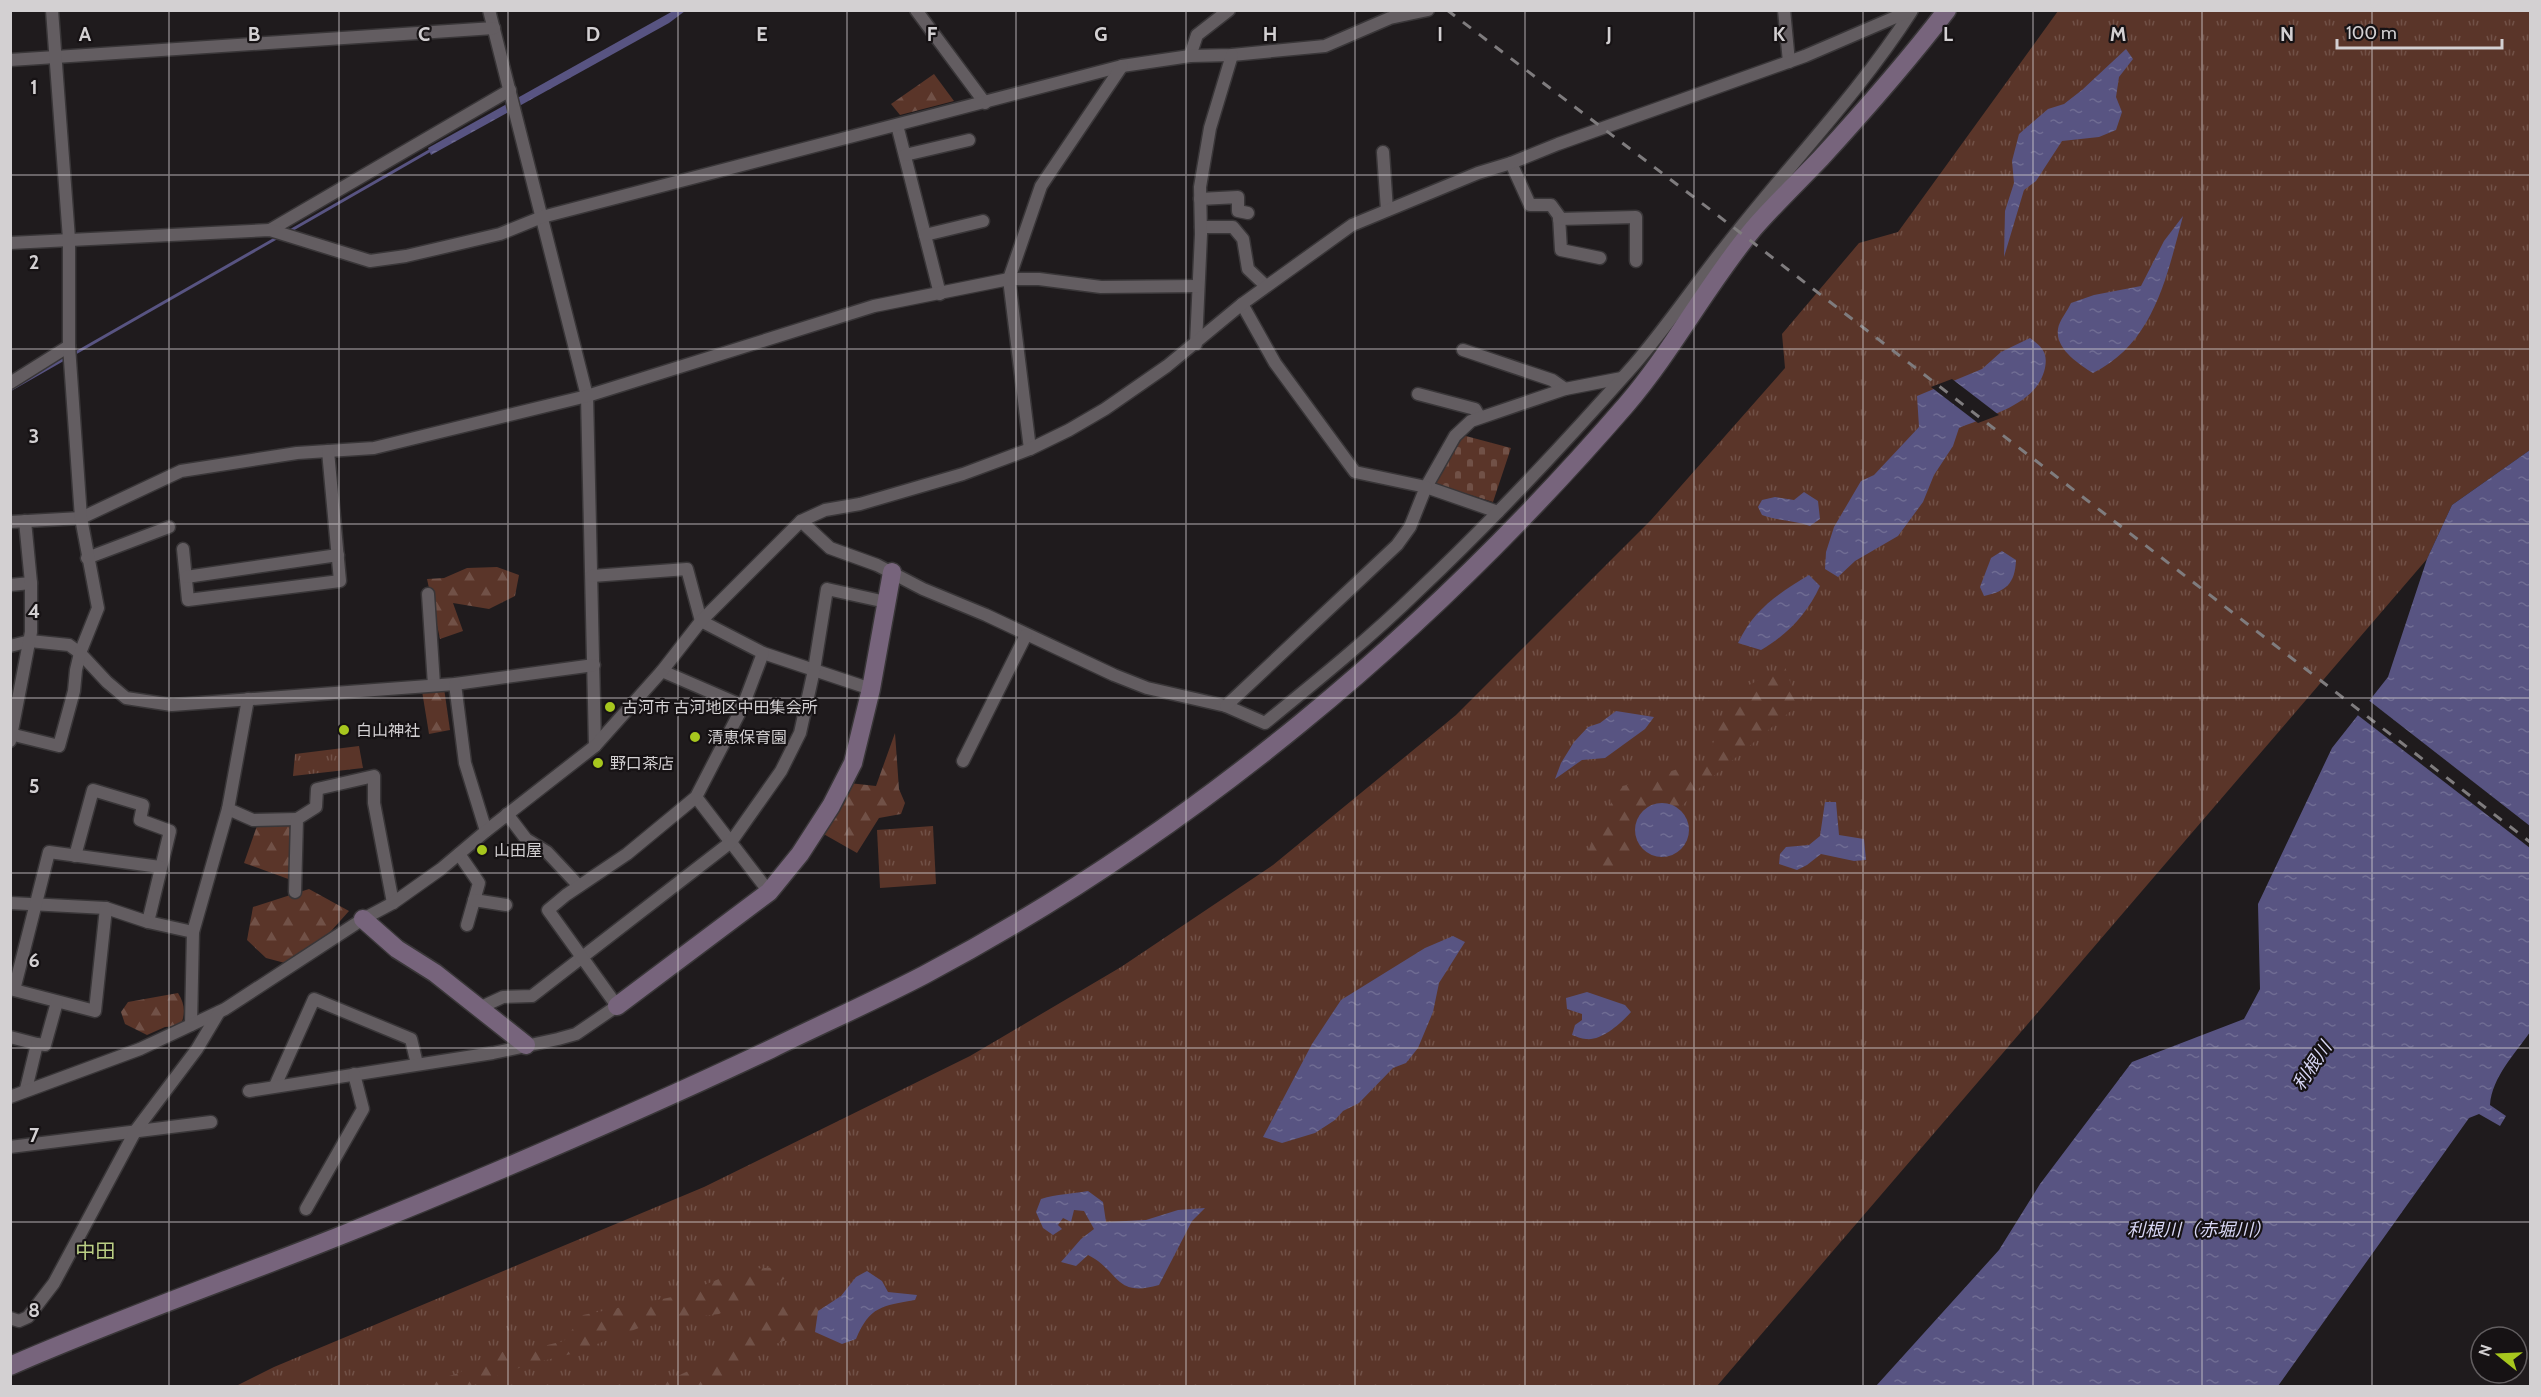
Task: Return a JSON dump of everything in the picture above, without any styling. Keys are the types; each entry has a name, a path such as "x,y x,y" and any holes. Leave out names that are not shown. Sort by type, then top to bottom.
{"street":[{"path":"25,521 31,583 30,641 11,736 59,746 75,691 76,670 80,654 98,608 81,518 69,346 69,239 52,10"},
{"path":"489,10 587,396 595,746"},
{"path":"915,10 985,103"},
{"path":"1190,56 1197,35 1229,10"},
{"path":"10,243 270,230 370,261 406,256 500,234 542,217 1122,66 1190,56 1232,55 1325,46 1390,18 1428,10"},
{"path":"1784,10 1790,62"},
{"path":"10,1366 343,1234 593,1131 877,999 924,975 1036,910 1117,859 1222,786 1281,741 1381,655 1521,522 1609,424 1657,366 1734,253 1756,225 1879,95 1947,10"},
{"path":"10,1097 26,1089 140,1049 220,1011 363,919 393,903 459,854 595,746 662,671 701,621 801,521 825,510 860,504 963,474 1030,449 1105,409 1196,344 1266,286 1352,225 1478,173 1790,62 1912,11"},
{"path":"801,521 830,548 892,572 1026,635 1147,688 1226,706 1265,723 1357,647 1419,591 1498,512 1622,378 1675,316 1724,248 1845,102 1912,11"},
{"path":"10,60 494,28"},
{"path":"1196,344 1201,227 1200,187 1210,128 1232,55"},
{"path":"1030,449 1009,279 1041,186 1122,66"},
{"path":"270,230 510,90"},
{"path":"897,125 940,294"},
{"path":"904,155 969,140"},
{"path":"1383,152 1387,210"},
{"path":"1511,163 1530,205 1551,205 1559,219 1561,250 1600,258"},
{"path":"1200,199 1238,197 1238,211 1248,213"},
{"path":"1559,219 1636,217 1636,261"},
{"path":"925,235 983,221"},
{"path":"1201,227 1233,227 1243,239 1248,269 1266,286"},
{"path":"10,522 81,518 181,471 297,453 374,448 587,396 874,306 1009,279 1039,279 1101,287 1198,286"},
{"path":"1242,304 1275,363 1355,472 1426,487 1498,512"},
{"path":"10,383 69,346"},
{"path":"1463,350 1552,380 1565,389"},
{"path":"1226,706 1397,544 1410,527 1426,487 1455,436 1464,426 1479,416 1565,389 1622,378"},
{"path":"1418,394 1474,409 1479,416"},
{"path":"183,549 188,600 340,581 328,451"},
{"path":"87,558 170,527"},
{"path":"186,576 338,555"},
{"path":"592,576 687,568 701,621 763,653 871,689"},
{"path":"249,1091 494,1053 576,1034 769,892 807,844 831,806 853,763 871,689 892,572"},
{"path":"10,585 31,583"},
{"path":"479,1008 503,997 532,996 731,842 781,771 800,734 814,670 827,589 886,602"},
{"path":"428,594 434,685"},
{"path":"963,761 1026,635"},
{"path":"10,646 30,641 69,645 126,698 172,705 455,684 594,665"},
{"path":"617,1006 581,959 548,910 627,854 696,797 743,706 763,653"},
{"path":"662,671 743,706"},
{"path":"455,684 465,763 486,831"},
{"path":"191,1025 193,932 228,809 248,699"},
{"path":"228,809 253,820 297,819 316,807 317,789 374,776 374,803 393,903"},
{"path":"75,856 93,790 143,805 140,820 170,831 148,922"},
{"path":"696,797 769,892"},
{"path":"507,814 526,839 546,852 579,886"},
{"path":"295,892 297,819"},
{"path":"106,908 95,1011 14,990 49,852 160,867"},
{"path":"459,854 479,883 467,925"},
{"path":"474,900 506,905"},
{"path":"10,903 106,908 148,922 193,932"},
{"path":"363,919 398,949 435,974 526,1045"},
{"path":"275,1086 314,999 411,1040 417,1064"},
{"path":"10,1037 45,1045 57,1002"},
{"path":"10,1318 19,1321 28,1317 54,1283 136,1130 196,1049 220,1011"},
{"path":"26,1089 37,1044"},
{"path":"306,1209 363,1109 354,1074"},
{"path":"10,1147 211,1122"}],"green space":[{"path":"2058,11 2530,11 2530,450 2452,505 2427,559 1717,1386 236,1386 274,1367 704,1187 970,1056 1121,967 1273,865 1456,715 1651,520 1785,368 1782,334 1859,243 1898,232"},
{"path":"934,74 954,101 900,115 891,104"},
{"path":"1462,435 1511,448 1493,502 1435,484 1450,453"},
{"path":"497,567 519,575 515,596 489,609 453,603 463,631 440,639 427,579 444,578 467,568"},
{"path":"1785,667 1798,705 1697,790 1622,869 1581,874 1598,822 1623,786 1707,760 1731,694"},
{"path":"444,688 450,730 429,734 422,691"},
{"path":"895,733 899,789 905,803 901,814 879,818 857,853 820,832 849,783 876,786"},
{"path":"359,746 363,768 293,776 295,754"},
{"path":"258,823 294,824 291,880 244,863"},
{"path":"933,826 936,884 880,888 877,830"},
{"path":"309,889 349,911 324,939 285,963 266,958 247,940 253,907"},
{"path":"178,993 184,1009 180,1026 165,1027 147,1035 125,1024 121,1012 128,1002"},
{"path":"777,1267 786,1278 719,1314 657,1321 571,1354 530,1364 469,1386 416,1386 459,1373 490,1353 527,1350 564,1341 583,1315 677,1296 741,1270"},
{"path":"807,1301 827,1306 820,1327 744,1356 730,1386 657,1386 713,1359 741,1329 780,1302"}],"water":[{"path":"673,11 685,11 669,23 431,155 428,148"},
{"path":"2126,49 2133,59 2119,77 2116,97 2122,112 2116,130 2099,137 2062,141 2036,181 2024,190 2004,257 2005,211 2014,183 2012,161 2019,134 2048,109 2064,104 2082,90"},
{"path":"2183,216 2164,284 2144,326 2131,344 2114,360 2093,373 2069,355 2060,343 2058,329 2071,303 2094,295 2141,286 2164,241"},
{"path":"2030,338 2041,347 2046,358 2040,381 2033,391 2011,407 1959,428 1953,446 1934,475 1923,502 1898,536 1855,561 1838,577 1825,569 1826,552 1834,527 1861,481 1874,475 1919,427 1917,396 1982,369 2001,352"},
{"name":"利根川（赤堀川）","path":"2530,450 2530,1032 2505,1066 2495,1085 2490,1105 2506,1116 2500,1126 2479,1114 2469,1118 2278,1386 1876,1386 1999,1250 2040,1184 2132,1062 2244,1019 2260,989 2258,904 2332,748 2388,677 2427,559 2452,505"},
{"path":"1804,492 1818,501 1820,519 1810,526 1762,515 1758,507 1762,500 1775,497 1794,500"},
{"path":"2002,551 2016,560 2014,575 2004,589 1984,596 1980,587 1991,558"},
{"path":"1809,575 1820,586 1809,606 1788,631 1761,650 1738,643 1751,621 1768,603"},
{"path":"1616,711 1654,717 1645,729 1605,758 1582,760 1555,779 1561,763 1574,742 1588,727 1600,723"},
{"path":"1825,802 1836,802 1839,835 1864,839 1866,860 1854,861 1821,854 1797,870 1779,864 1780,854 1786,847 1809,845 1820,836"},
{"path":"1662,803 1672,805 1681,811 1687,820 1689,830 1687,840 1681,849 1672,855 1662,857 1652,855 1643,849 1637,840 1635,830 1637,820 1643,811 1652,805"},
{"path":"1453,936 1465,942 1439,983 1433,1012 1418,1048 1406,1063 1393,1068 1359,1103 1343,1111 1335,1120 1315,1133 1282,1143 1263,1137 1312,1044 1341,1000 1425,948"},
{"path":"1587,992 1625,1005 1631,1012 1617,1026 1598,1037 1584,1039 1572,1035 1575,1025 1582,1020 1582,1014 1567,1009 1566,998"},
{"path":"1088,1191 1103,1202 1106,1222 1146,1220 1178,1210 1205,1208 1192,1221 1159,1285 1133,1288 1119,1281 1098,1261 1088,1255 1076,1266 1061,1262 1081,1239 1094,1229 1084,1211 1074,1210 1071,1222 1063,1218 1058,1225 1062,1229 1053,1235 1043,1228 1036,1212 1041,1199"},
{"path":"867,1271 882,1281 888,1292 917,1295 915,1300 878,1309 866,1320 856,1339 842,1344 815,1332 818,1311 841,1296 856,1277"}],"pier":[{"path":"1952,379 1999,415 1978,423 1931,387"},
{"path":"2367,699 2530,826 2530,848 2355,713"}],"waterway":[{"path":"288,232 431,150"},
{"path":"72,355 280,236"},
{"path":"10,390 66,358"}],"railway":[{"path":"1447,10 1716,214 2530,842"}],"place":[{"name":"古河市 古河地区中田集会所","path":"610,707"},
{"name":"白山神社","path":"344,730"},
{"name":"清恵保育園","path":"695,737"},
{"name":"野口茶店","path":"598,763"},
{"name":"山田屋","path":"482,850"}],"district":[{"name":"中田","path":"95,1251"}],"water label":[{"name":"利根川","path":"2312,1066"}]}
